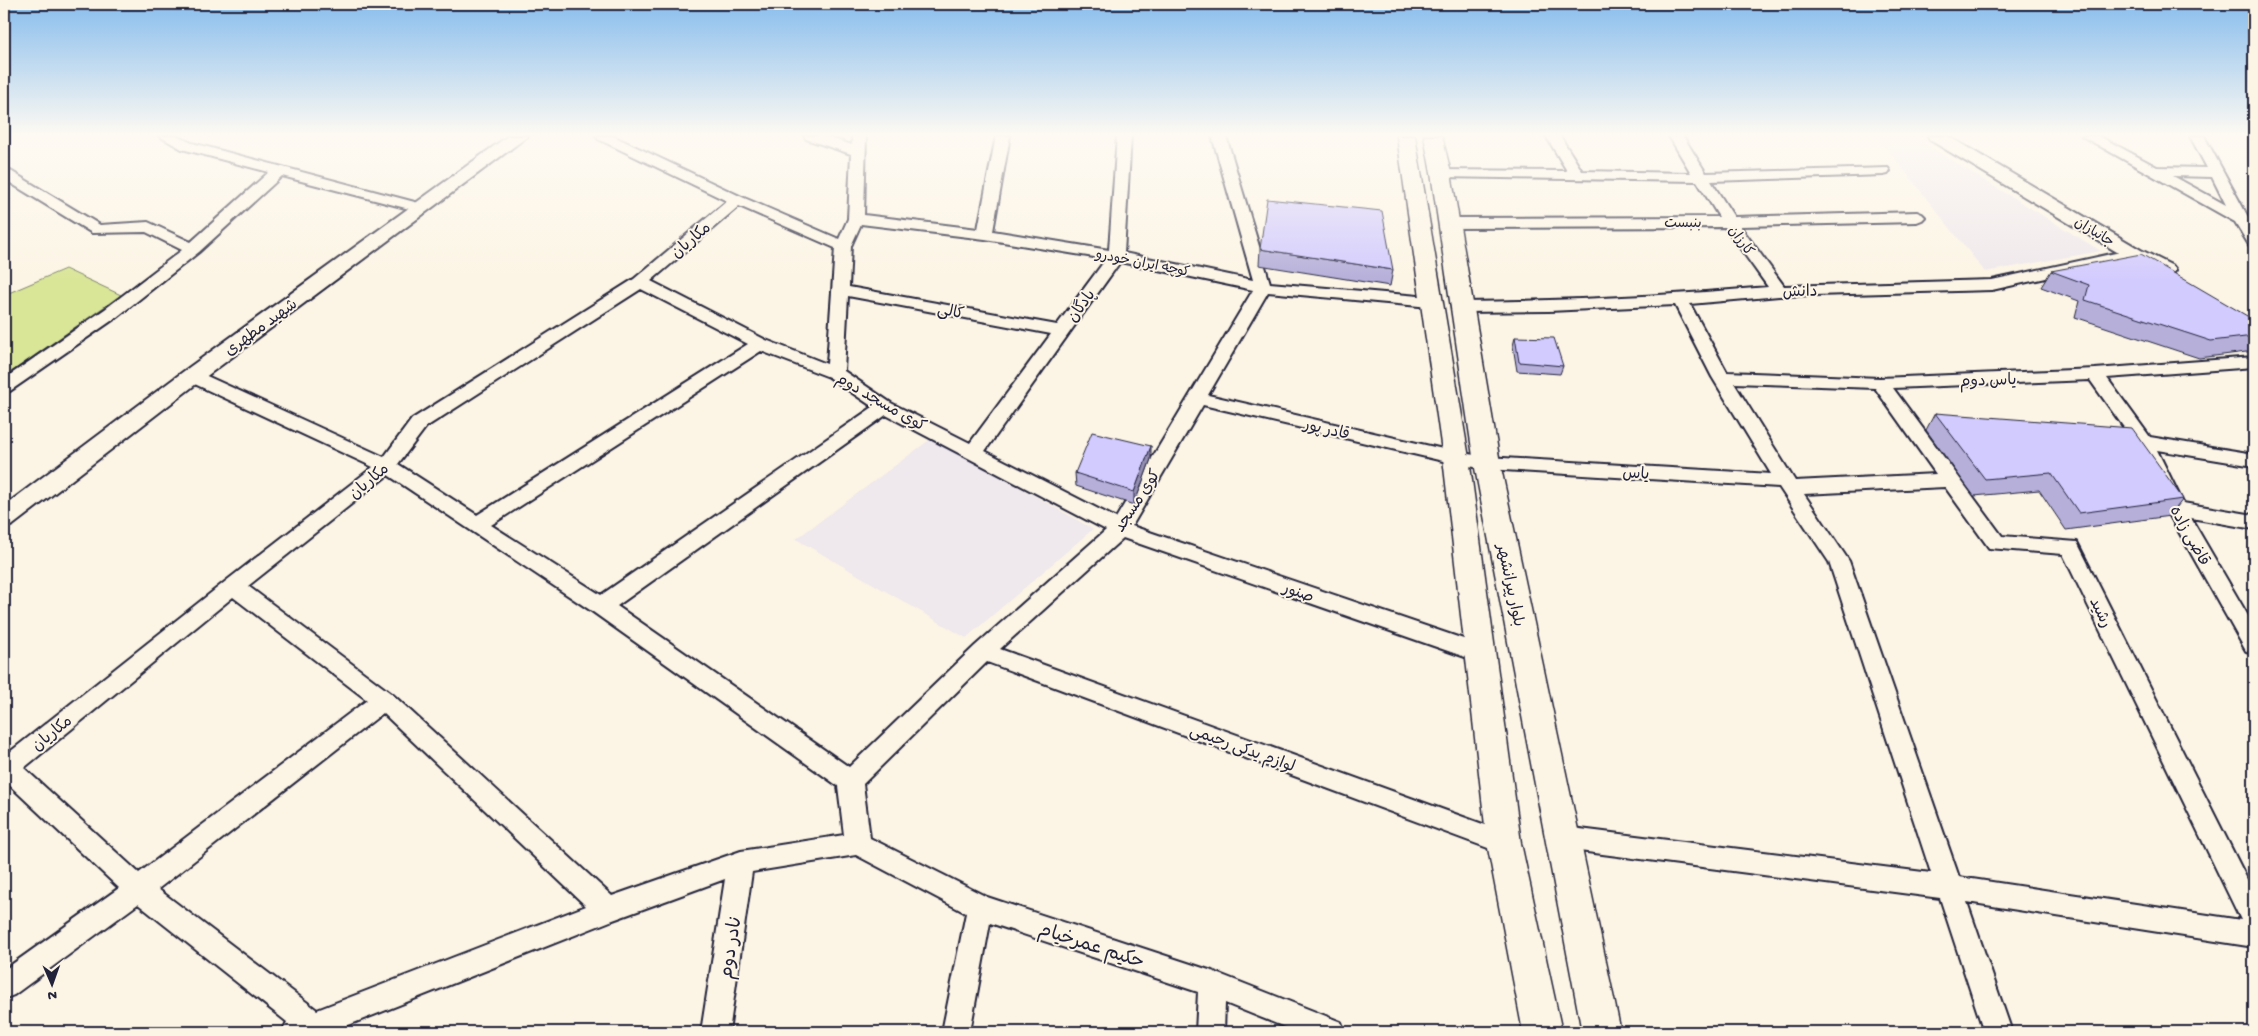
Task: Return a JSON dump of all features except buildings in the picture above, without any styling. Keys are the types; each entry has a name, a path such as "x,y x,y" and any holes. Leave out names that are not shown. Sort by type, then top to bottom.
{"main road":[{"path":"1413,184 1456,458 1504,843 1543,1032"},
{"name":"بلوار پیرانشهر","path":"1443,184 1488,463 1602,1032"}],"street":[{"path":"23,184 97,230 148,227 193,249"},
{"path":"4,387 111,313 193,249 264,184"},
{"path":"330,184 421,208"},
{"name":"شهید مطهری","path":"6,515 453,184"},
{"path":"704,184 843,246"},
{"path":"834,373 843,246 856,219 857,184"},
{"path":"985,234 994,184"},
{"path":"1116,256 1121,184"},
{"path":"1234,184 1263,286"},
{"name":"کارزان","path":"1707,184 1729,222 1779,291"},
{"name":"جانبازان","path":"2017,184 2134,254 2154,262 2179,278"},
{"path":"2183,184 2244,213"},
{"path":"2225,184 2244,213 2254,242"},
{"name":"مکاریان","path":"5,767 387,466 420,423 640,282 737,200"},
{"name":"بنبست","path":"1448,223 1729,222 1917,217"},
{"name":"کوچه ایران خودرو","path":"856,219 985,234 1116,256 1263,286 1430,302"},
{"name":"دانش","path":"1462,307 1549,306 1680,300 1779,291 1992,285 2134,254"},
{"name":"پادگان","path":"974,452 1116,256"},
{"name":"کوی مسجد دوم","path":"640,282 760,344 834,373 885,407 1120,529"},
{"name":"کوی مسجد","path":"850,781 983,652 1120,529 1263,286"},
{"name":"کالی","path":"840,290 1061,331"},
{"path":"1680,300 1721,377 1839,561 1998,1032"},
{"path":"476,525 760,344"},
{"name":"یاس دوم","path":"1721,377 1880,384 2095,374 2254,362"},
{"name":"قاضی زاده","path":"2095,374 2144,442 2176,510 2251,636"},
{"path":"5,767 138,889 305,1028 608,910 741,862 858,844 850,781 601,606 387,466 192,376"},
{"name":"رشید","path":"1880,384 1996,543 2070,547 2254,920"},
{"name":"قادر پور","path":"1198,398 1456,458 1488,463"},
{"path":"601,606 885,407"},
{"path":"2144,442 2254,460"},
{"name":"یاس","path":"1488,463 1788,484 1950,480"},
{"path":"2176,510 2254,522"},
{"name":"صنور","path":"1120,529 1479,653"},
{"path":"233,586 384,700 608,910"},
{"name":"لوازم یدکی رحیمی","path":"983,652 1504,843"},
{"path":"4,986 138,889 384,700"},
{"path":"1564,838 1948,887 2254,935"},
{"name":"حکیم عمرخیام","path":"858,844 980,907 1212,984 1331,1032"},
{"name":"نادر دوم","path":"715,1032 741,862"},
{"path":"956,1032 980,907"},
{"path":"1210,1032 1212,984"}],"shaded area":[{"path":"1915,184 1991,184 2101,251 1985,272"},
{"path":"932,438 1093,529 966,638 796,539"}],"green space":[{"path":"65,269 121,295 4,377 4,295"}]}
